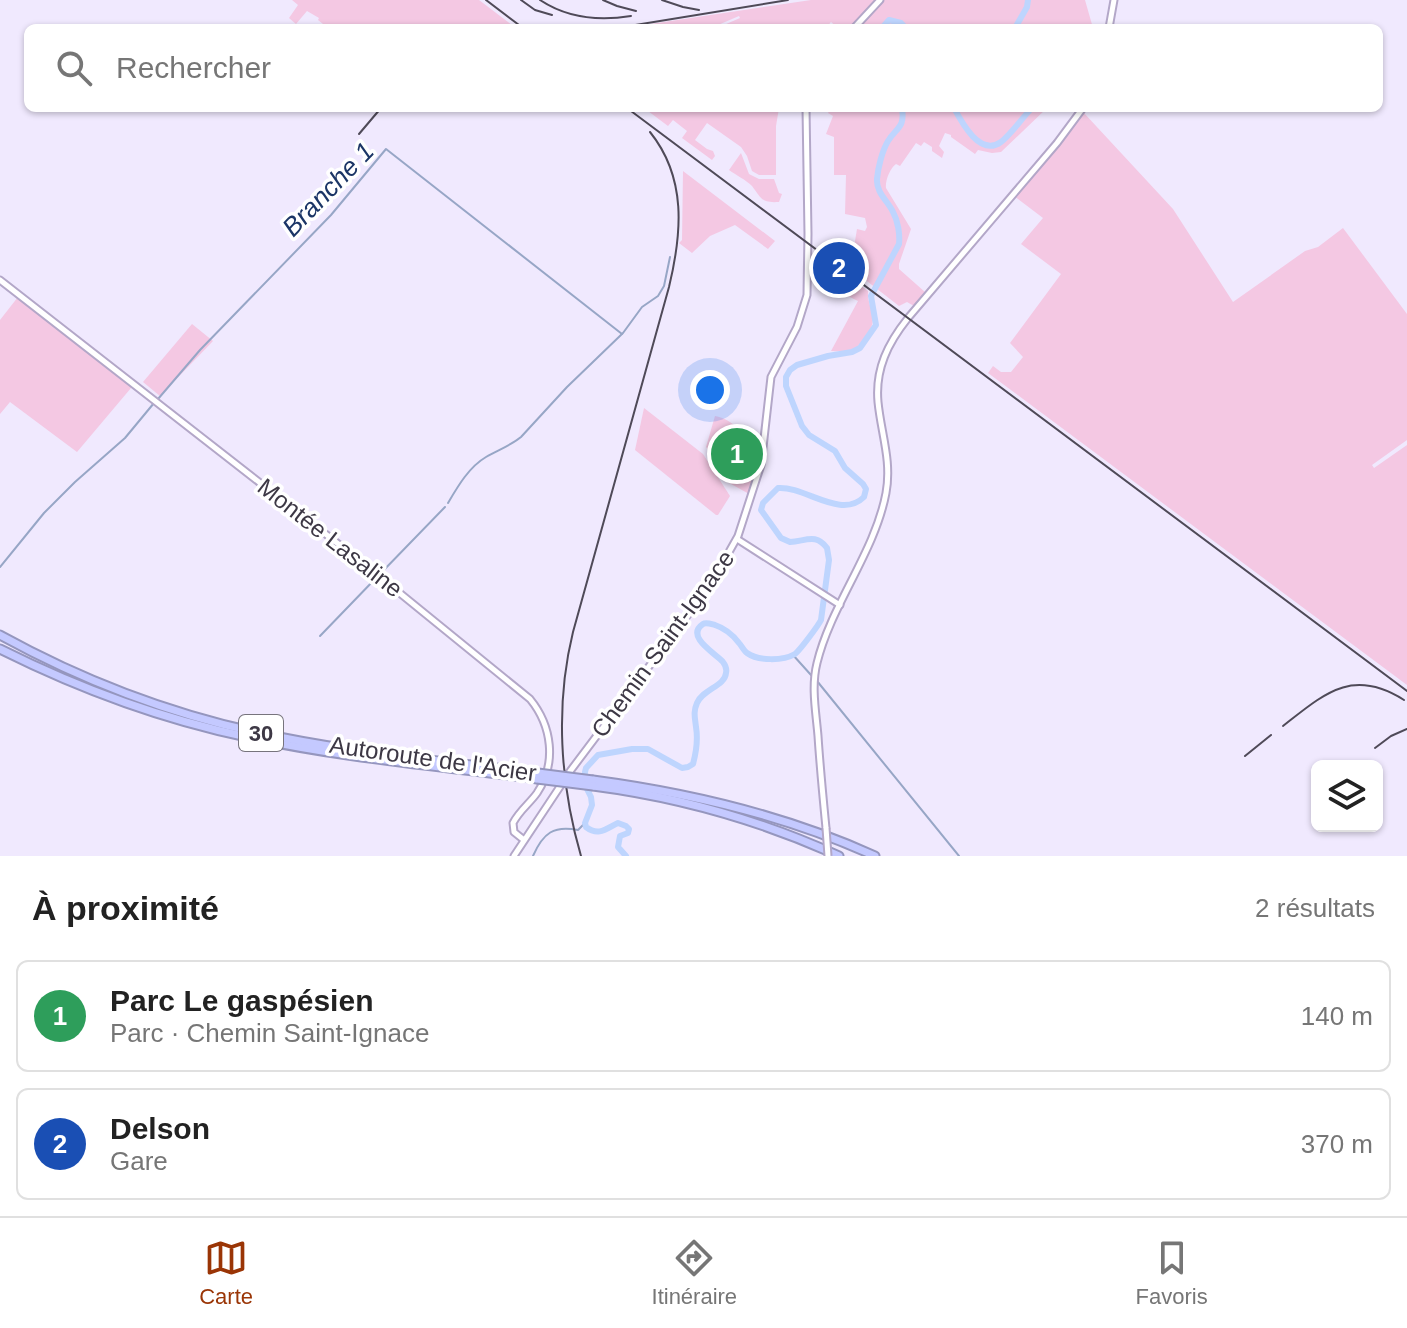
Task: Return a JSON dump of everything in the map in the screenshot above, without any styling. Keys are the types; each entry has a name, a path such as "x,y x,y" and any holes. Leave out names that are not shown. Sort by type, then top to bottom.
{"highway":[{"name":"Autoroute de l'Acier","path":"0,635 97,682 228,726 327,745 538,776"},
{"name":"Autoroute de l'Acier","path":"0,649 106,696 222,731 313,749 677,793 733,805 810,830 875,856"},
{"name":"Autoroute de l'Acier","path":"593,783 711,809 780,831 839,856"}],"street":[{"path":"858,24 880,0"},
{"path":"1110,24 1114,0"},
{"name":"Chemin Saint-Ignace","path":"514,856 571,770 711,584 737,539 761,465 774,369 797,329 807,295 806,112"},
{"path":"828,856 814,681 820,652 878,519 886,492 888,457 878,389 887,348 907,319 1080,112"},
{"name":"Montée Lasaline","path":"0,280 376,574 530,699 545,723 550,750 548,768 541,786 513,823 514,832 524,840"},
{"path":"737,539 840,605"}],"shaded area":[{"path":"292,0 479,0 511,24 323,24 307,11 296,24 289,18 298,5"},
{"path":"811,0 876,0 854,24 726,24 739,16 720,24 651,24"},
{"path":"883,0 1085,0 1092,24 861,24"},
{"path":"649,112 778,112 776,175 759,175 752,171 741,147 707,123 695,140 713,151 715,156 712,160 682,138 687,131 673,120 668,126"},
{"path":"1043,112 1001,152 978,150 975,154 945,133 939,146 944,152 942,158 924,142 921,146 916,143 900,166 896,164 892,168 886,188 911,229 899,269 925,292 914,306 907,302 899,306 827,250 854,247 857,229 865,231 867,227 865,218 845,214 846,175 834,175 834,137 826,134 833,116 828,113"},
{"path":"1084,113 1173,209 1233,302 1343,228 1407,314 1407,440 1372,465 1374,468 1407,445 1407,685 988,373 993,366 1001,372 1011,372 1023,357 1010,343 1061,274 1021,244 1043,218 1014,196"},
{"path":"741,153 749,174 759,179 774,179 782,194 779,202 762,199 750,184 729,170"},
{"path":"683,171 775,241 768,249 735,225 710,236 692,253 679,243 682,240"},
{"path":"831,263 868,291 873,318 871,328 863,341 849,351 831,351 858,301 831,288 837,273 829,265"},
{"path":"18,297 132,384 77,452 10,402 0,414 0,320"},
{"path":"192,324 213,341 160,396 143,382"},
{"path":"644,408 703,454 730,496 718,515 635,450"},
{"path":"715,416 763,441 751,495 722,479 726,472 706,447"}],"waterway":[{"path":"1017,24 1028,0"},
{"path":"886,24 889,20 902,24"},
{"path":"626,856 618,847 620,836 628,833 626,826 618,823 599,831 586,827 592,805 584,783 586,768 598,755 632,749 648,749 682,768 693,764 697,741 696,706 704,694 722,681 726,670 723,662 700,640 698,629 704,623 715,625 737,640 752,656 777,659 795,654 821,620 829,560 827,548 815,539 790,542 781,538 761,510 763,503 778,488 834,504 855,503 864,497 866,489 863,484 845,468 835,451 809,435 802,426 786,386 786,377 797,365 860,348 876,325 871,296 899,244 896,219 878,189 878,175 886,145 901,124 903,112"},
{"path":"956,112 973,136 986,145 1001,142 1028,112"},
{"name":"Branche 1","path":"158,399 200,350 331,215 386,149 622,334"},
{"path":"448,503 474,466 521,437 623,333 642,307 658,296 664,286 670,257"},
{"name":"Branche 1","path":"0,567 44,513 125,438 154,403"},
{"path":"380,574 445,507"},
{"path":"320,636 376,578"},
{"path":"793,655 811,675"},
{"path":"817,681 959,856"},
{"path":"533,856 550,832 578,830 585,823"}],"railway":[{"path":"486,0 518,24"},
{"path":"521,0 535,10 552,15"},
{"path":"540,0 561,11 584,17 631,16"},
{"path":"603,0 636,11"},
{"path":"662,0 699,10"},
{"path":"641,24 788,0"},
{"path":"359,134 378,112"},
{"path":"632,112 1407,691"},
{"path":"581,856 564,773 562,716 567,660 669,287 677,246 676,187 662,150 650,132"},
{"path":"1283,726 1326,695 1354,685 1386,690 1404,700"},
{"path":"1375,748 1407,729"},
{"path":"1245,756 1271,735"}],"place":[{"name":"Delson","path":"839,268"},
{"name":"Parc Le gaspésien","path":"737,454"}]}
